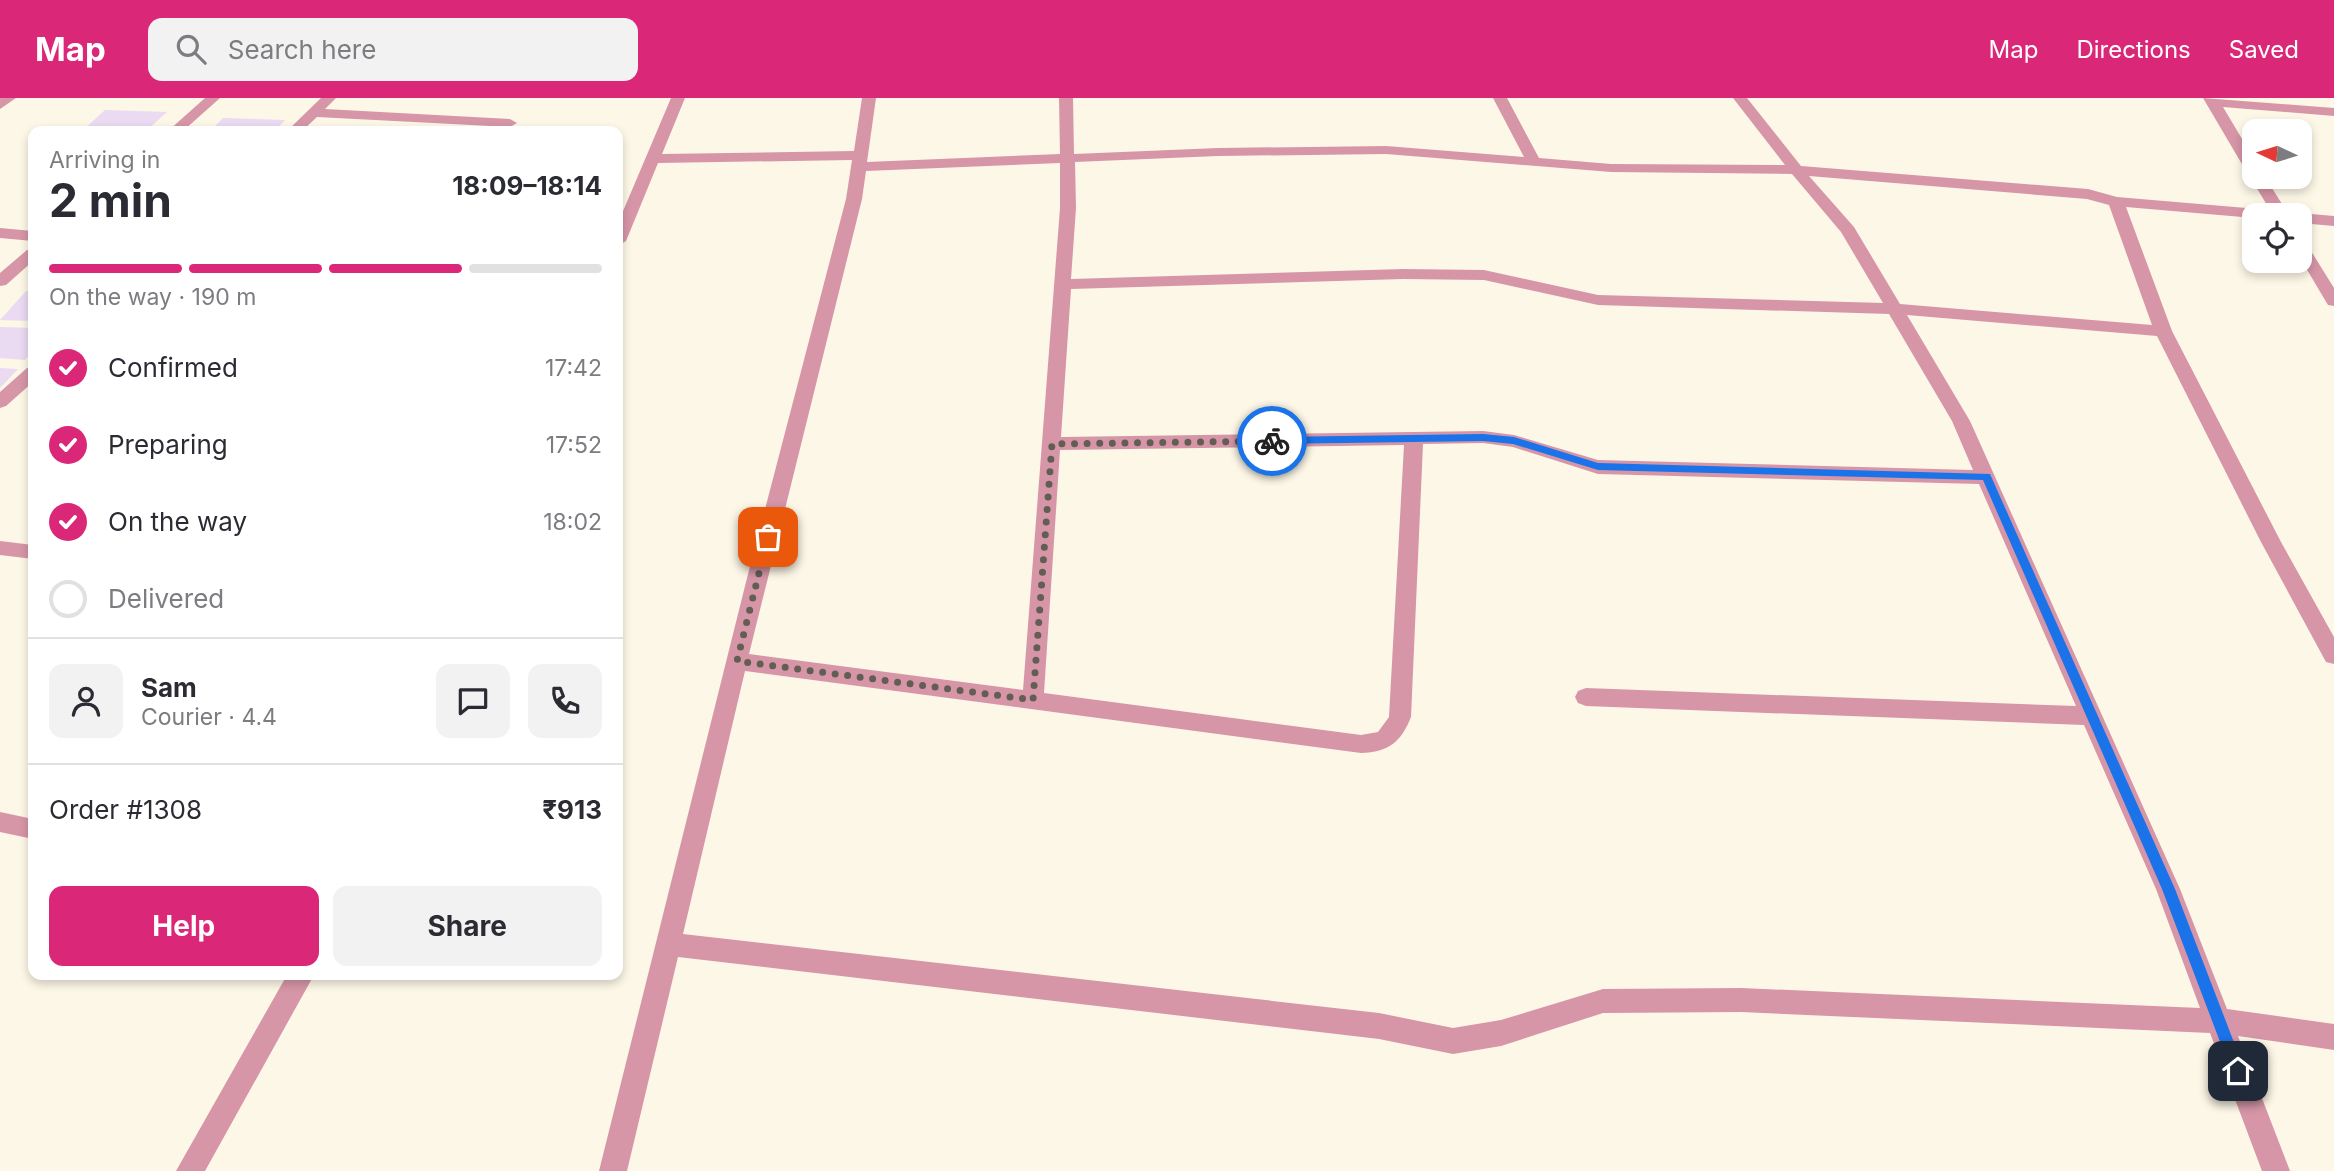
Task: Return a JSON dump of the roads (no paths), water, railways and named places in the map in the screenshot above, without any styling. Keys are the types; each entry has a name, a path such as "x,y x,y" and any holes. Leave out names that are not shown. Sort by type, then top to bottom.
{"street":[{"path":"0,104 9,98"},
{"path":"181,126 213,98"},
{"path":"299,126 329,98"},
{"path":"623,229 678,98"},
{"path":"613,1171 737,661 854,199 869,98"},
{"path":"1033,700 1068,208 1066,98"},
{"path":"1500,98 1534,162"},
{"path":"1740,98 1848,230 1961,421 2168,889 2276,1171"},
{"path":"2212,100 2334,112"},
{"path":"2212,100 2242,151"},
{"path":"313,113 510,123"},
{"path":"652,159 1068,160 1218,152 1386,150 1611,168 1797,170 2088,194 2116,202 2242,212"},
{"path":"2116,202 2163,331 2271,542 2334,656"},
{"path":"2312,219 2334,221"},
{"path":"0,233 28,236"},
{"path":"0,281 28,257"},
{"path":"2312,265 2334,301"},
{"path":"1063,284 1402,274 1484,275 1598,300 1895,309 2163,331"},
{"path":"0,402 28,377"},
{"path":"1052,444 1483,437 1514,441 1598,467 1986,477"},
{"path":"737,661 1361,744 1380,743 1394,733 1401,717 1414,438"},
{"path":"0,548 28,551"},
{"path":"1586,697 2092,716"},
{"path":"0,822 28,829"},
{"path":"669,944 1378,1026 1453,1041 1501,1033 1603,1001 1741,1000 2219,1021 2334,1037"},
{"path":"190,1171 298,980"}]}
